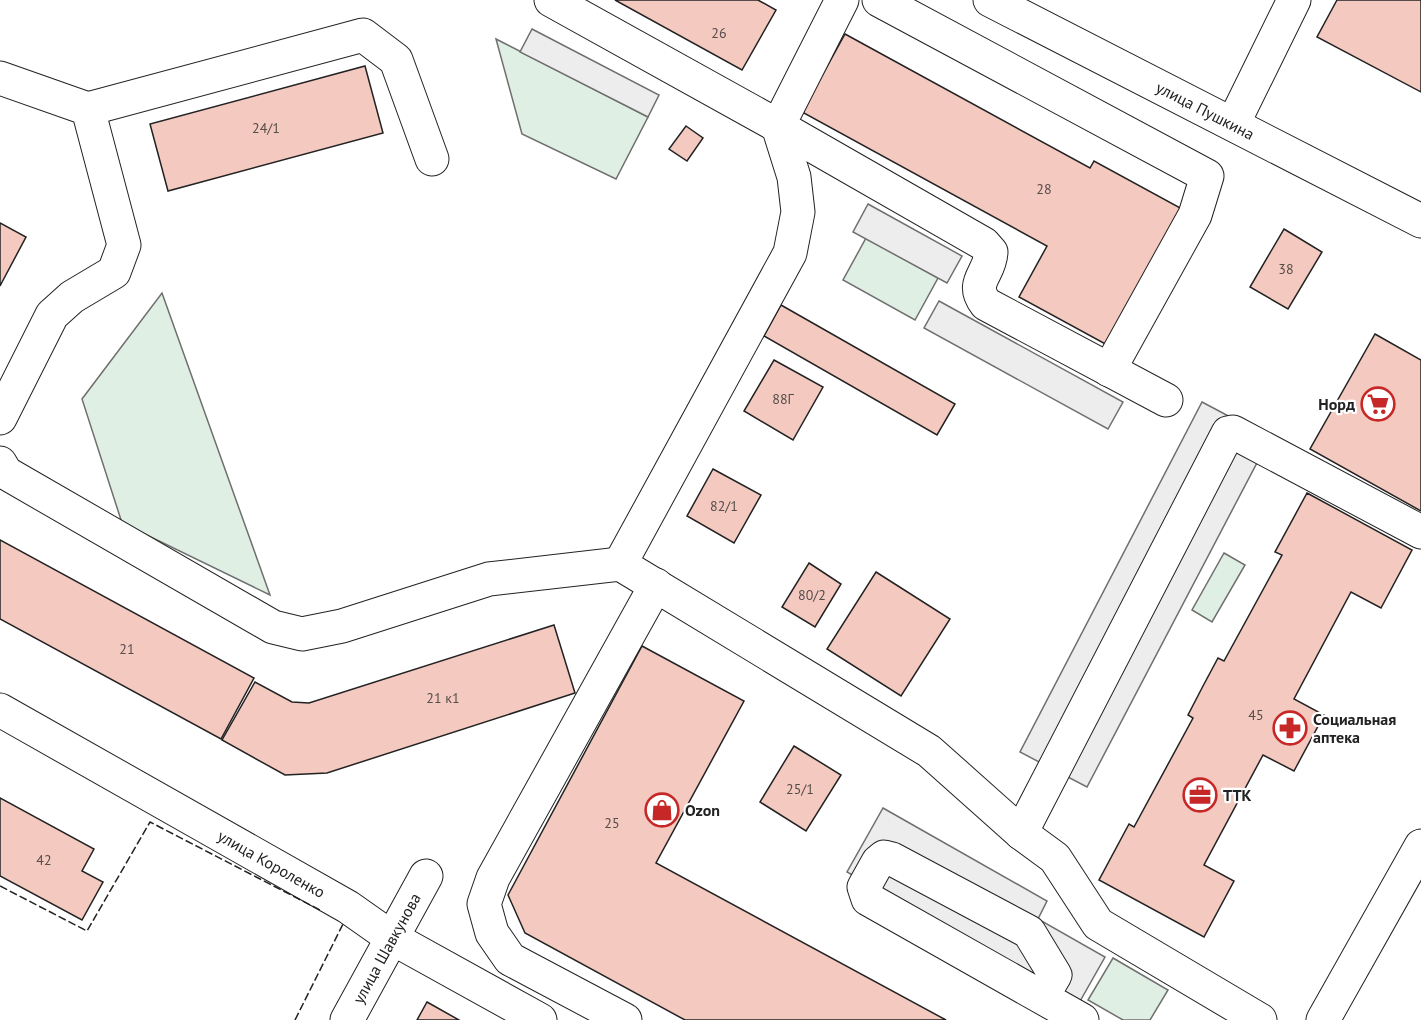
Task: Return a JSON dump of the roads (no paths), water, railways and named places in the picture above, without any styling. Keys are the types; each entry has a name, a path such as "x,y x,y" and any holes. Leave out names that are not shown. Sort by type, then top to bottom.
{"street":[{"path":"551,0 984,244 991,252 991,262 979,284 979,295 986,304 1166,400"},
{"path":"620,564 790,253 798,212 794,177 778,126 842,0"},
{"path":"879,0 1207,176 1195,215 1109,370"},
{"name":"улица Пушкина","path":"990,0 1421,221"},
{"path":"1233,124 1294,0"},
{"path":"0,78 88,110 363,35 396,60 432,159"},
{"path":"0,418 52,315 72,297 114,272 124,245 88,110"},
{"path":"1021,833 1228,433 1233,432 1421,532"},
{"path":"0,463 6,473 273,627 302,634 342,626 489,579 620,564 928,751 1021,833 1055,858 1098,924 1216,1009 1260,1020"},
{"path":"625,1020 510,959 492,933 484,904 493,878 656,585"},
{"name":"улица Короленко","path":"0,710 348,907 392,938 540,1020"},
{"path":"1323,1020 1421,846"},
{"path":"1042,997 1055,975 1029,932 892,859 884,857 878,861 864,887 868,898 1082,1020"},
{"name":"улица Шавкунова","path":"347,1020 426,876"}],"place":[{"name":"Норд","path":"1378,404"},
{"name":"Социальная аптека","path":"1290,728"},
{"name":"ТТК","path":"1200,795"},
{"name":"Ozon","path":"662,810"}]}
